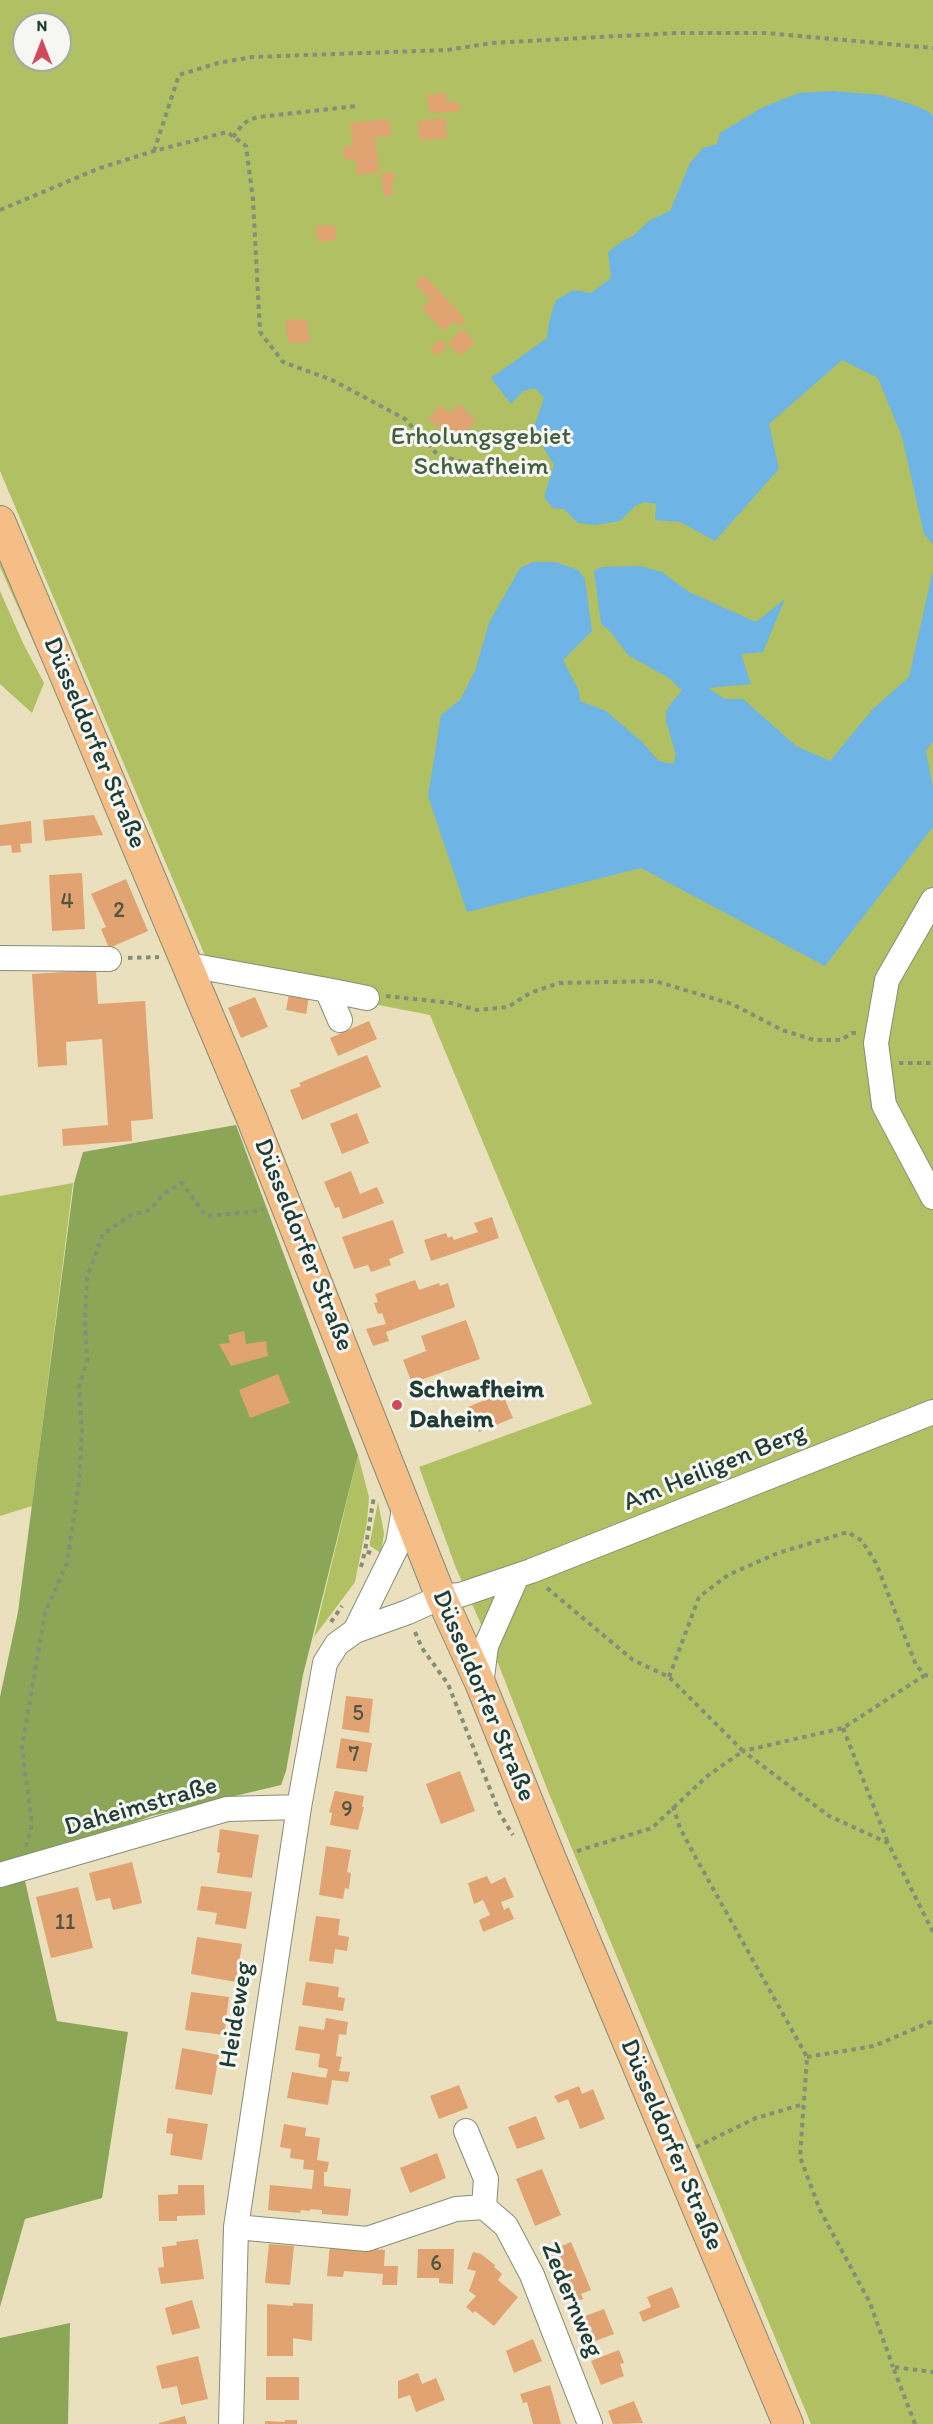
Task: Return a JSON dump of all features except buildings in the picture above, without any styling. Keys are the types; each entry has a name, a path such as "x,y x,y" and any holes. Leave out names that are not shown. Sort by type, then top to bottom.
{"main road":[{"name":"Düsseldorfer Straße","path":"0,521 189,965 441,1597 481,1685 551,1859 788,2424"}],"street":[{"path":"933,900 887,980 876,1043 884,1105 933,1197"},
{"path":"0,958 109,959"},
{"path":"189,965 367,998"},
{"path":"327,990 340,1020"},
{"name":"Am Heiligen Berg","path":"441,1597 460,1595 518,1576 933,1412"},
{"name":"Heideweg","path":"355,1631 398,1544 405,1503"},
{"path":"481,1685 486,1646 518,1576"},
{"name":"Heideweg","path":"231,2424 236,2227 299,1807 325,1663 337,1644 355,1631 408,1612 441,1597"},
{"name":"Daheimstraße","path":"10,1873 227,1809 299,1807"},
{"path":"236,2227 367,2239 456,2209 484,2206 486,2179 466,2131"},
{"name":"Zedernweg","path":"484,2206 506,2226 532,2275 590,2424"}],"path":[{"path":"154,151 179,75 218,63 252,57 447,50 492,43 675,33 766,33 933,48"},
{"path":"233,137 243,124 258,117 358,106"},
{"path":"0,210 100,168 227,132 246,146 253,199 260,332 282,362 332,380 405,418 438,455 477,466 496,462"},
{"path":"109,959 160,956 189,965"},
{"path":"367,998 388,996 451,1003 477,1011 508,1007 530,993 559,983 655,981 732,1004 782,1030 814,1040 841,1040 852,1033 879,1033"},
{"path":"877,1062 933,1064"},
{"path":"10,1873 32,1824 22,1747 45,1613 67,1563 79,1483 82,1431 79,1388 87,1359 85,1323 87,1277 103,1234 131,1215 150,1210 163,1194 182,1183 206,1216 251,1212 267,1207"},
{"path":"669,1677 699,1597 728,1575 778,1553 848,1532 862,1541 876,1563 916,1665 925,1675"},
{"path":"546,1586 633,1660 669,1677 743,1751 829,1816 888,1844"},
{"path":"551,1859 652,1828 706,1777 743,1751 843,1728 925,1675 933,1676"},
{"path":"843,1728 888,1844 933,1932"},
{"path":"673,1806 680,1828 696,1858 807,2057 800,2157 820,2210 870,2303 915,2424"},
{"path":"807,2057 874,2046 933,2021"},
{"path":"675,2155 707,2143 756,2118 804,2104"},
{"path":"893,2367 933,2372"}],"green space":[{"name":"Erholungsgebiet Schwafheim","path":"0,0 933,0 933,2424 811,2424 548,1791 496,1658 456,1568 419,1467 592,1404 430,1015 368,1003 206,958 0,471"},
{"path":"0,558 70,717 50,679 0,567"},
{"path":"0,591 44,683 32,713 0,684"},
{"path":"236,1125 358,1455 303,1675 286,1771 281,1785 151,1816 102,1835 20,1859 57,2021 128,2032 102,2198 25,2219 0,2307 0,1697 18,1612 74,1183 83,1152"},
{"path":"73,1183 32,1506 0,1516 0,1196"},
{"path":"358,1455 369,1497 367,1522 355,1582 314,1637"},
{"path":"378,1502 384,1533 381,1553 370,1546"},
{"path":"70,2323 68,2424 0,2424 0,2338"}],"water":[{"path":"833,91 881,95 928,111 933,116 933,544 924,534 902,437 878,378 842,360 769,424 779,469 715,541 680,522 655,520 656,504 644,502 635,506 620,521 596,525 578,523 564,509 553,508 544,497 554,465 533,430 544,398 535,388 523,391 511,404 491,378 547,338 556,300 574,290 591,293 611,278 608,252 632,237 650,220 670,211 690,163 703,148 717,144 720,133 763,107 799,93"},
{"path":"533,562 555,562 578,570 585,579 592,631 563,660 579,691 580,701 606,711 642,742 659,761 673,764 676,755 666,721 666,712 682,691 669,678 628,655 610,631 601,624 594,571 602,567 640,566 662,572 689,592 756,622 785,599 763,652 741,654 751,684 708,688 725,699 743,699 796,746 830,761 873,709 909,677 933,570 933,741 926,751 933,787 933,827 825,966 641,868 467,912 428,796 441,715 460,700 475,671 489,623 520,568"}],"place":[{"name":"Schwafheim Daheim","path":"397,1405"}]}
